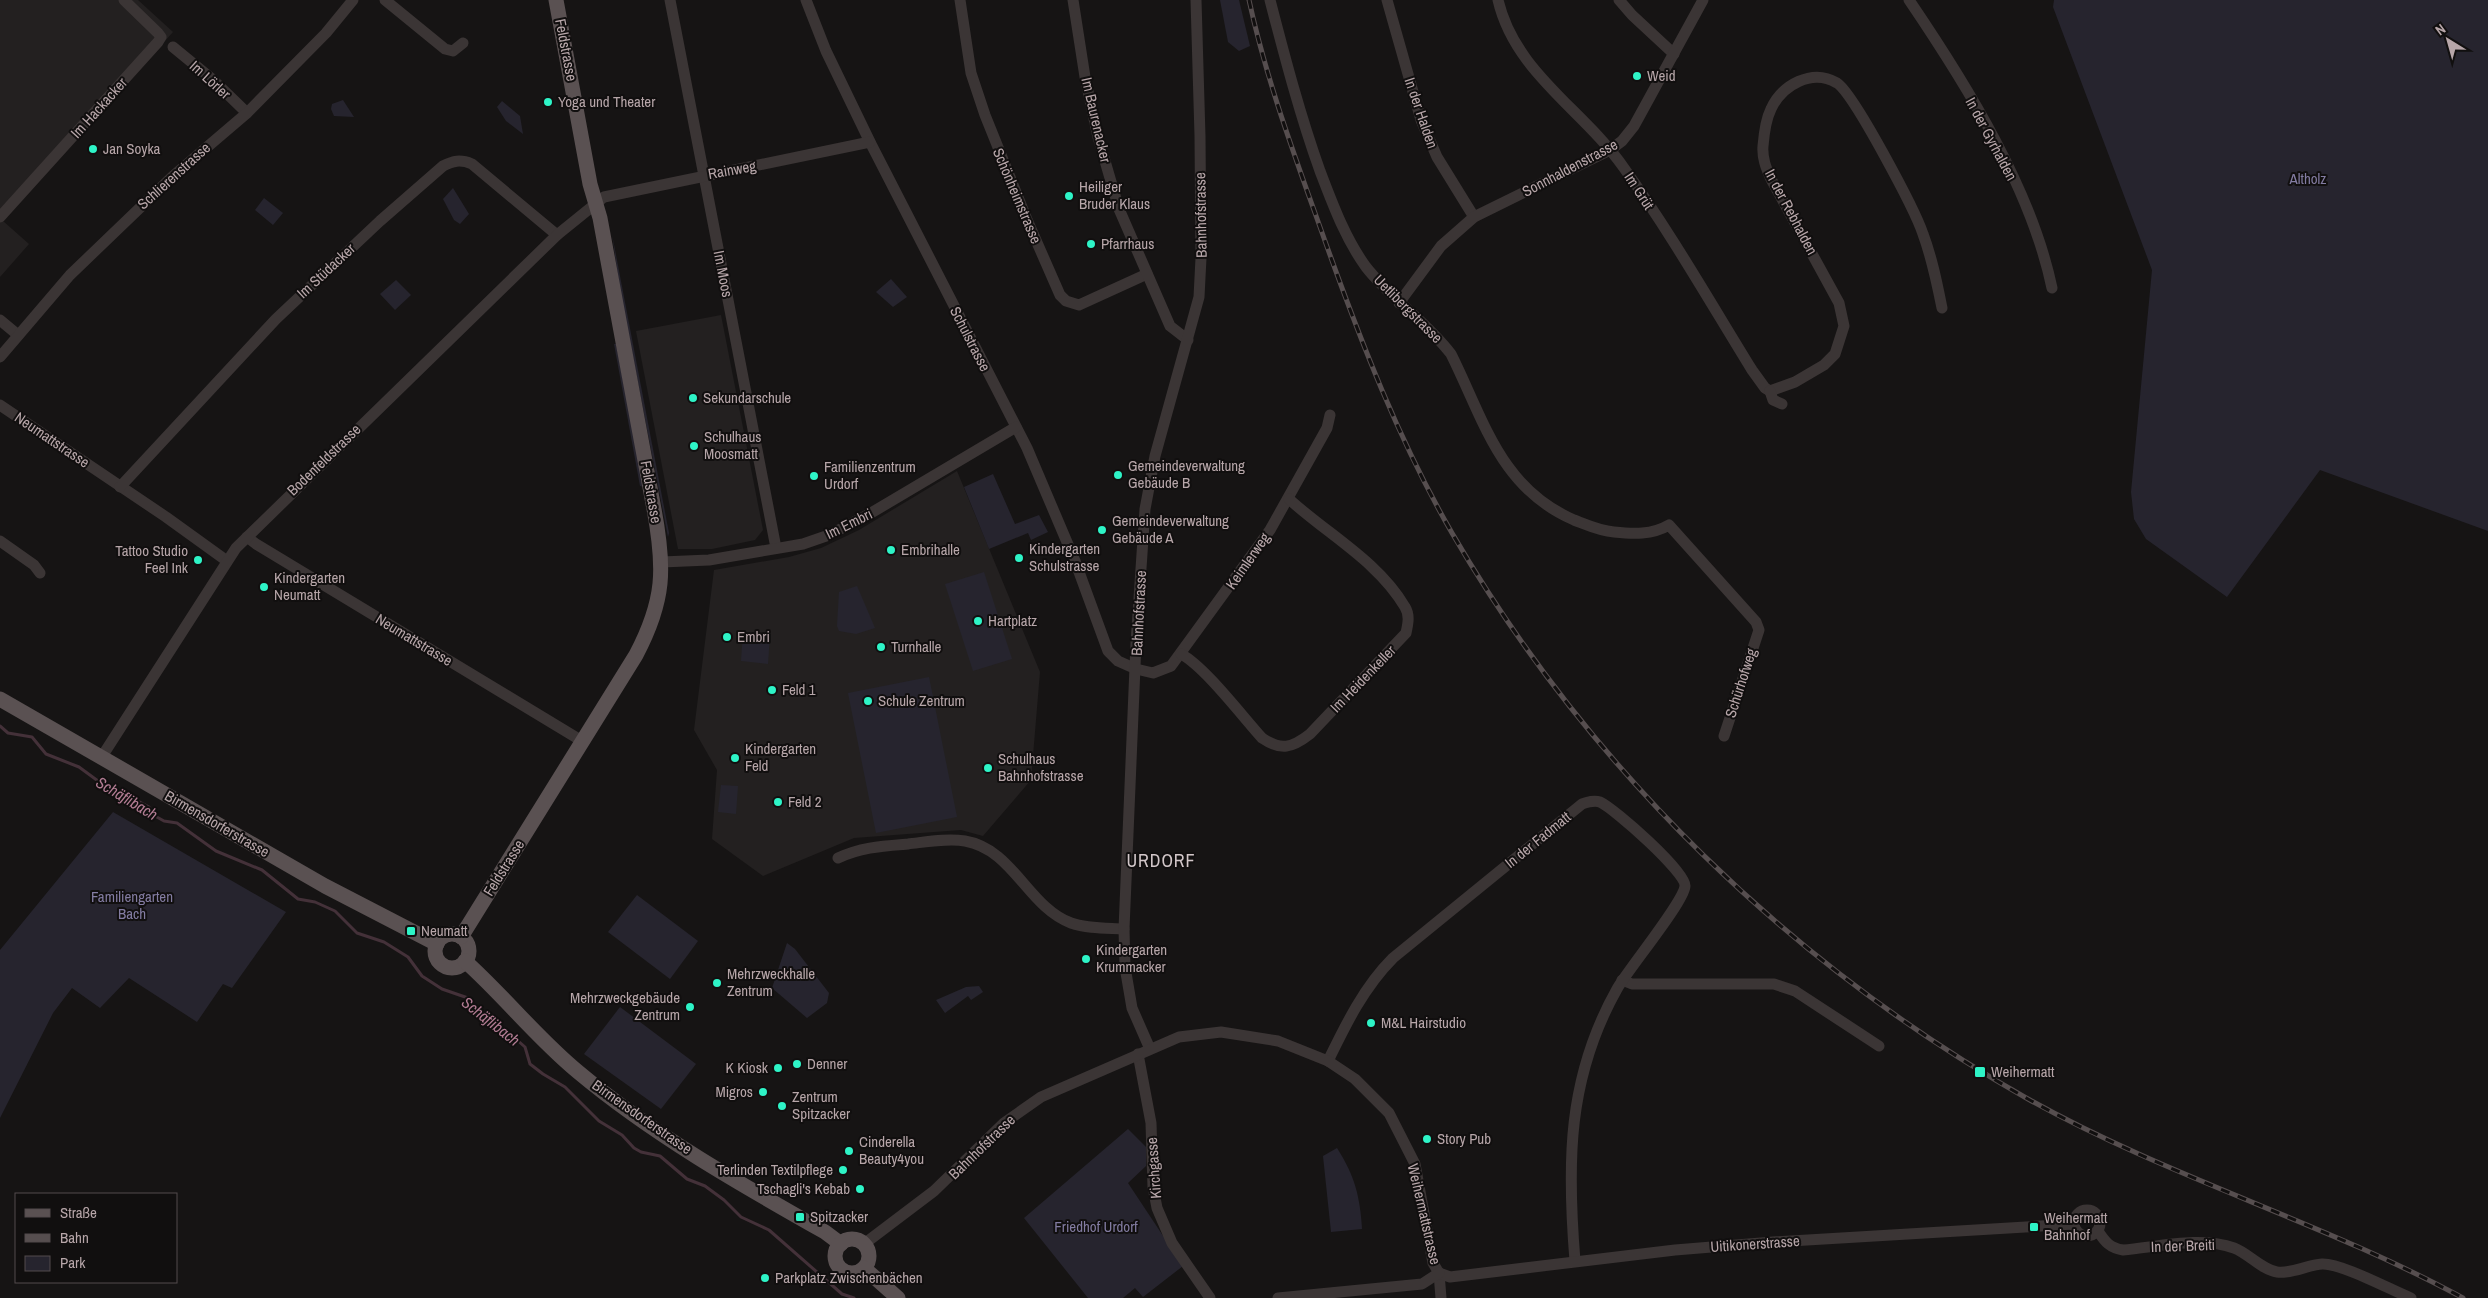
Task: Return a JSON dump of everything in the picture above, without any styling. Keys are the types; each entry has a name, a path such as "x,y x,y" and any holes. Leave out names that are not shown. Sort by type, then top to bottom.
{"main road":[{"name":"Feldstrasse","path":"461,937 647,634 658,604 662,562 610,270 556,0"},
{"name":"Birmensdorferstrasse","path":"0,699 324,886 437,944"},
{"path":"447,935 461,937 468,948 465,961 458,967 444,966 437,958 437,944 447,935"},
{"name":"Birmensdorferstrasse","path":"465,961 570,1064 620,1104 686,1149 825,1232 841,1244"},
{"path":"853,1239 864,1244 869,1257 864,1268 853,1273 841,1269 836,1259 837,1248 841,1244 853,1239"},
{"path":"864,1268 898,1298"}],"street":[{"name":"Im Hackacker","path":"0,217 161,37 124,0"},
{"name":"Schlierenstrasse","path":"0,357 70,275 172,177 247,113 326,33 353,0"},
{"path":"385,0 444,49 453,51 463,43"},
{"name":"Im Moos","path":"670,0 776,548"},
{"name":"Schulstrasse","path":"806,0 826,51 870,142 1016,427 1075,561 1108,651 1118,662 1136,669"},
{"name":"Schönheimstrasse","path":"960,0 971,73 985,115 1024,214 1060,294 1066,301 1079,305 1147,274"},
{"name":"Im Baurenacker","path":"1073,0 1085,77 1098,137 1119,208 1170,326 1188,340"},
{"name":"Bahnhofstrasse","path":"1150,1049 1132,1008 1125,967 1124,929 1145,510 1155,456 1199,297 1201,269 1200,136 1196,0"},
{"name":"Uetlibergstrasse","path":"1270,0 1302,116 1335,212 1348,238 1367,268 1441,342 1450,354 1502,460 1514,476 1546,506 1605,531 1657,532 1669,525 1756,622 1759,630"},
{"name":"In der Halden","path":"1387,0 1421,120 1437,157 1474,217"},
{"name":"Im Grüt","path":"1498,0 1506,24 1526,60 1610,150 1630,176 1752,370 1765,388 1770,391"},
{"path":"1618,0 1674,54"},
{"name":"Sonnhaldenstrasse","path":"1400,302 1441,246 1474,217 1610,150 1622,141 1634,126 1703,0"},
{"name":"In der Gyrhalden","path":"1909,0 1955,71 2001,155 2031,217 2047,263 2052,288"},
{"name":"Im Lörler","path":"173,47 212,79 247,113"},
{"name":"In der Rebhalden","path":"1770,391 1795,382 1824,365 1835,354 1844,326 1839,303 1771,179 1764,162 1763,147 1771,108 1782,94 1803,79 1816,76 1836,83 1854,103 1917,219 1934,270 1942,308"},
{"name":"Rainweg","path":"596,202 604,197 870,142"},
{"name":"Im Stüdacker","path":"120,487 276,319 380,221 442,166 453,161 464,161 472,164 557,235"},
{"name":"Bodenfeldstrasse","path":"101,758 227,561 247,537 557,235 596,202"},
{"path":"0,320 18,335"},
{"path":"1770,391 1773,400 1782,404"},
{"name":"Neumattstrasse","path":"0,405 227,561"},
{"name":"Keimlerweg","path":"1136,669 1153,673 1160,672 1171,666 1181,654 1255,552 1289,499 1327,428 1330,415"},
{"name":"Im Embri","path":"662,562 709,560 803,544 851,524 1016,427"},
{"name":"Im Heidenkeller","path":"1181,654 1189,658 1262,738 1272,745 1293,746 1310,734 1406,633 1409,621 1405,608 1383,580 1361,557 1289,499"},
{"name":"Neumattstrasse","path":"247,537 582,741"},
{"path":"0,541 34,565 40,574"},
{"name":"Schürhofweg","path":"1724,736 1759,630"},
{"name":"In der Fadmatt","path":"1328,1061 1351,1014 1378,973 1393,958 1571,813 1590,801 1600,802 1613,810 1676,868 1685,880 1682,896 1622,980 1605,1015 1580,1080 1570,1163 1575,1262"},
{"path":"838,858 861,848 964,841 981,846 1000,858 1042,903 1065,920 1084,926 1124,929"},
{"path":"1622,980 1632,984 1774,984 1795,991 1879,1046"},
{"name":"Weihermattstrasse","path":"1138,1054 1179,1037 1221,1032 1278,1041 1328,1061 1355,1079 1389,1113 1415,1164 1433,1263 1439,1273 1441,1298"},
{"name":"Bahnhofstrasse","path":"864,1244 946,1182 988,1137 1015,1114 1041,1097 1138,1054"},
{"name":"Kirchgasse","path":"1138,1054 1150,1123 1157,1208 1172,1243 1210,1298"},
{"name":"Uitikonerstrasse","path":"1439,1273 1450,1277 1773,1242 2074,1224 2080,1213 2092,1212 2099,1219 2098,1231"},
{"path":"2074,1224 2077,1231 2084,1236 2098,1231"},
{"name":"In der Breiti","path":"2098,1231 2106,1243 2114,1248 2124,1250 2197,1243 2220,1244 2235,1248 2275,1272 2287,1272 2324,1264 2337,1267 2411,1298"},
{"path":"1278,1298 1422,1284 1439,1273"}],"shaded area":[{"path":"0,0 138,0 173,32 3,221 29,244 0,277"},
{"name":"Sekundarschule","path":"721,315 763,530 755,540 712,549 678,549 636,331"},
{"name":"Schule Zentrum","path":"957,471 1040,672 1031,780 983,836 961,830 854,838 763,876 712,839 717,770 694,730 714,570 789,557 821,548 859,530"}],"green space":[{"path":"1220,0 1239,0 1250,46 1239,51 1228,42"},
{"name":"Altholz","path":"2054,0 2488,0 2488,531 2320,470 2227,597 2146,539 2134,519 2131,492 2152,270 2053,7"},
{"path":"343,100 354,117 334,116 331,109 332,104"},
{"path":"502,101 520,116 523,134 506,121 497,107"},
{"path":"453,188 469,214 460,224 454,220 443,199"},
{"path":"264,198 283,213 273,225 255,210"},
{"path":"612,234 669,533 668,537 620,291"},
{"path":"891,279 907,297 893,307 876,292"},
{"path":"396,280 411,295 395,310 380,294"},
{"path":"614,344 616,344 644,487 640,486"},
{"path":"993,474 1015,524 1039,515 1048,532 1031,540 1028,533 989,549 964,487"},
{"name":"Hartplatz","path":"984,572 1012,659 973,671 945,584"},
{"path":"857,586 875,628 856,634 839,631 837,626 839,592"},
{"path":"743,632 770,634 768,664 741,661"},
{"path":"929,677 957,817 876,833 848,693"},
{"path":"721,785 738,786 736,814 718,812"},
{"name":"Familiengarten Bach","path":"113,812 286,912 232,988 223,984 197,1022 129,978 100,1008 72,988 53,1013 0,1118 0,950"},
{"path":"637,895 698,941 670,979 608,932"},
{"path":"787,943 795,949 829,993 827,1003 807,1018 772,988"},
{"path":"979,986 983,992 971,1000 968,996 945,1013 936,1000 966,987"},
{"path":"620,1007 696,1064 661,1109 584,1054"},
{"name":"Friedhof Urdorf","path":"1128,1129 1146,1147 1146,1166 1128,1183 1183,1266 1143,1297 1135,1288 1123,1298 1088,1298 1024,1218"},
{"path":"1337,1148 1356,1187 1362,1229 1331,1232 1323,1156"}],"waterway":[{"name":"Schäflibach","path":"0,726 8,733 32,737 46,754 79,767 113,792 123,793 149,807 155,816 164,821 177,823 216,851 262,870 298,899 315,902 335,911 357,933 384,942 408,957 422,976 442,989 468,998 483,1016 508,1032 525,1047 530,1064 565,1087 599,1121 622,1135 634,1148 641,1152 660,1156 687,1179 705,1186 724,1200 741,1217 769,1230 842,1294 854,1298"}],"railway":[{"path":"1249,0 1256,31 1293,152 1367,354 1415,463 1452,533 1506,620 1566,702 1632,780 1702,854 1778,923 1857,987 1941,1046 2028,1099 2081,1127 2190,1176 2356,1246 2463,1298"}],"place":[{"name":"Weid","path":"1637,76"},
{"name":"Yoga und Theater","path":"548,102"},
{"name":"Jan Soyka","path":"93,149"},
{"name":"Heiliger Bruder Klaus","path":"1069,196"},
{"name":"Pfarrhaus","path":"1091,244"},
{"name":"Sekundarschule","path":"693,398"},
{"name":"Schulhaus Moosmatt","path":"694,446"},
{"name":"Gemeindeverwaltung Gebäude B","path":"1118,475"},
{"name":"Familienzentrum Urdorf","path":"814,476"},
{"name":"Gemeindeverwaltung Gebäude A","path":"1102,530"},
{"name":"Embrihalle","path":"891,550"},
{"name":"Kindergarten Schulstrasse","path":"1019,558"},
{"name":"Tattoo Studio Feel Ink","path":"198,560"},
{"name":"Kindergarten Neumatt","path":"264,587"},
{"name":"Hartplatz","path":"978,621"},
{"name":"Embri","path":"727,637"},
{"name":"Turnhalle","path":"881,647"},
{"name":"Feld 1","path":"772,690"},
{"name":"Schule Zentrum","path":"868,701"},
{"name":"Kindergarten Feld","path":"735,758"},
{"name":"Schulhaus Bahnhofstrasse","path":"988,768"},
{"name":"Feld 2","path":"778,802"},
{"name":"Neumatt","path":"411,931"},
{"name":"Kindergarten Krummacker","path":"1086,959"},
{"name":"Mehrzweckhalle Zentrum","path":"717,983"},
{"name":"Mehrzweckgebäude Zentrum","path":"690,1007"},
{"name":"M&L Hairstudio","path":"1371,1023"},
{"name":"Denner","path":"797,1064"},
{"name":"K Kiosk","path":"778,1068"},
{"name":"Weihermatt","path":"1980,1072"},
{"name":"Migros","path":"763,1092"},
{"name":"Zentrum Spitzacker","path":"782,1106"},
{"name":"Story Pub","path":"1427,1139"},
{"name":"Cinderella Beauty4you","path":"849,1151"},
{"name":"Terlinden Textilpflege","path":"843,1170"},
{"name":"Tschagli's Kebab","path":"860,1189"},
{"name":"Spitzacker","path":"800,1217"},
{"name":"Weihermatt Bahnhof","path":"2034,1227"},
{"name":"Parkplatz Zwischenbächen","path":"765,1278"}],"district":[{"name":"URDORF","path":"1161,861"}]}
